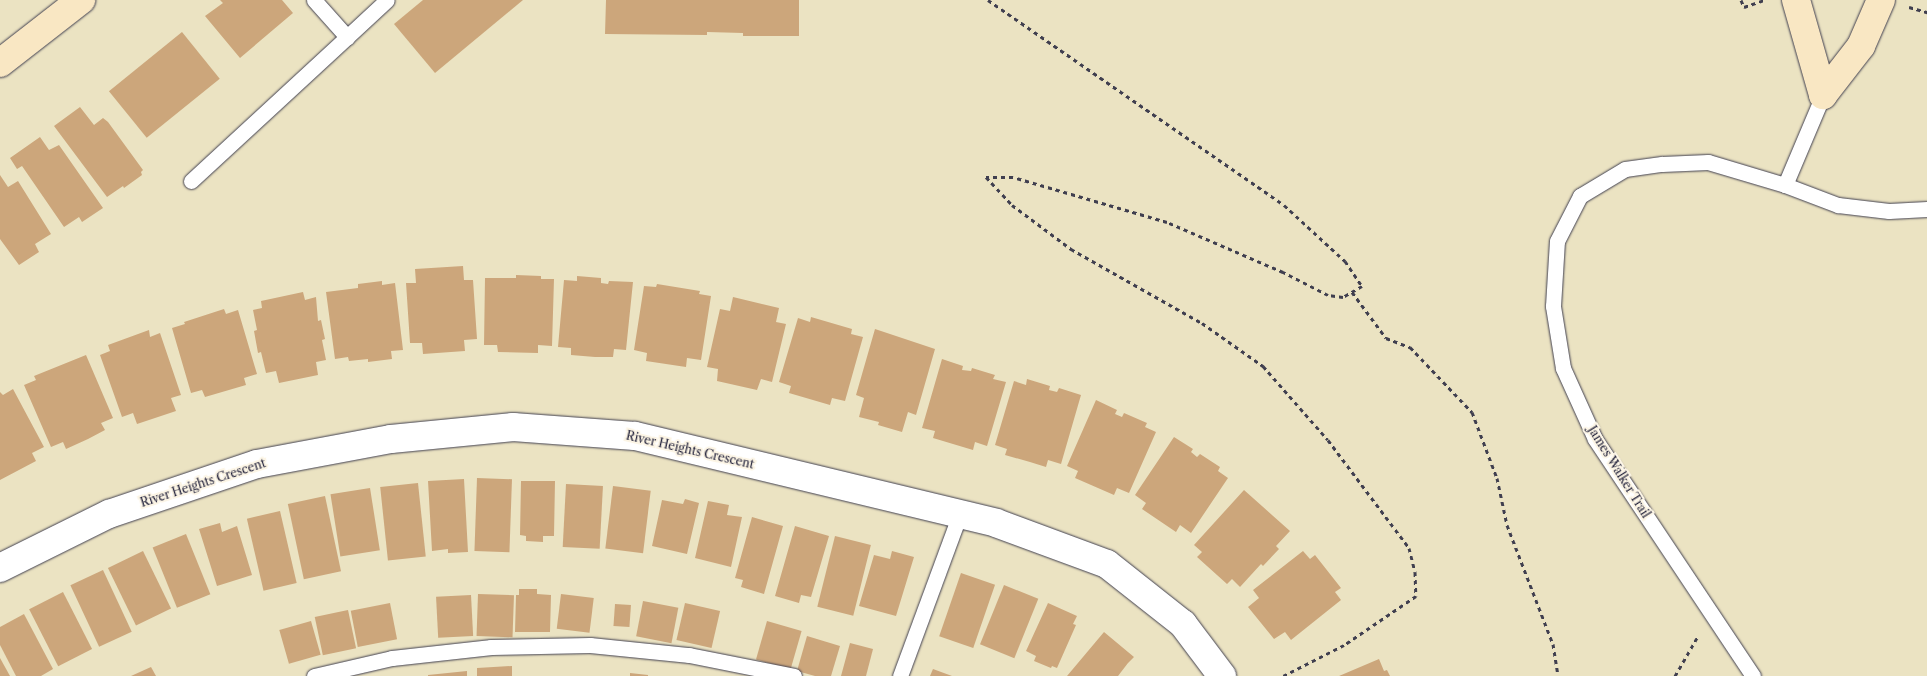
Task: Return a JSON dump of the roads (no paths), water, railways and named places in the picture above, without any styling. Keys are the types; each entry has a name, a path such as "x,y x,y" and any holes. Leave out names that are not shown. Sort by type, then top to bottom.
{"main road":[{"path":"0,63 81,0"},
{"path":"1796,0 1823,95"},
{"path":"1823,95 1861,46 1890,2"}],"street":[{"name":"River Heights Crescent","path":"0,568 109,514 257,464 390,439 513,427 635,436 996,523 1107,564 1183,624 1222,676"}],"lane":[{"path":"314,0 347,37"},
{"path":"192,181 388,0"},
{"path":"1785,185 1823,95"},
{"name":"James Walker Trail","path":"1752,676 1594,439 1564,368 1553,306 1556,241 1580,196 1624,169 1662,164 1708,162 1785,185 1838,206 1889,211 1927,210"},
{"path":"900,676 960,514"},
{"path":"314,676 392,658 491,647 590,645 689,654 794,676"}]}
